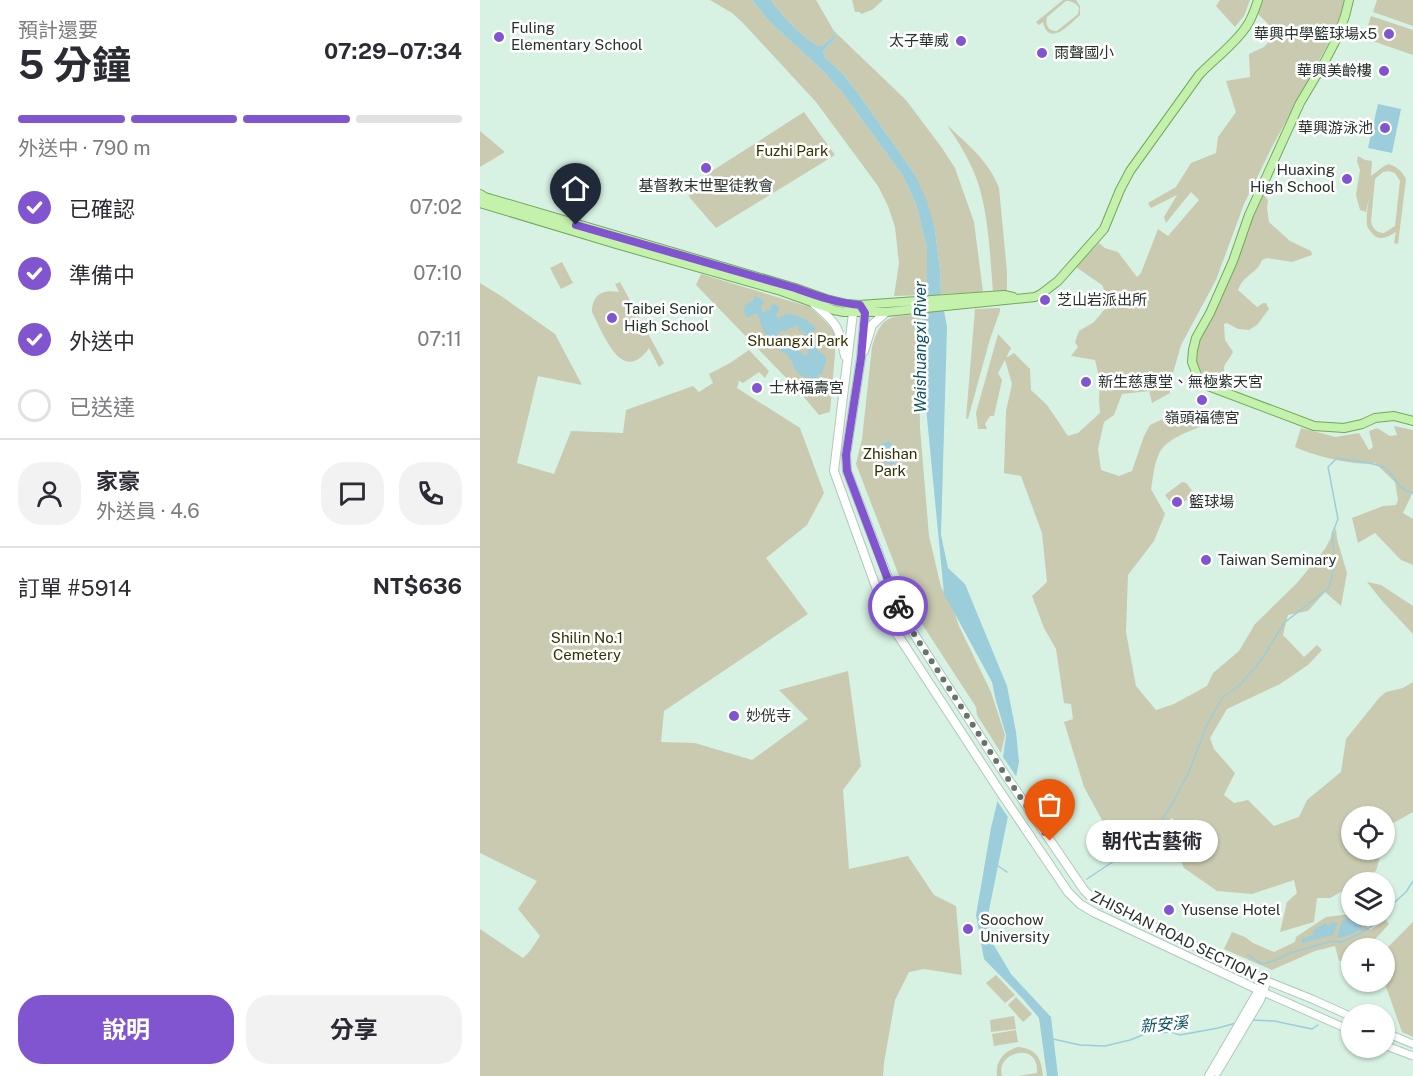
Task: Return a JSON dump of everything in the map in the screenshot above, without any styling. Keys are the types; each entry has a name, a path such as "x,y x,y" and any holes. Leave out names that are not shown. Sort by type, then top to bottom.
{"main road":[{"path":"480,194 862,309 982,299 1005,301 1035,297 1049,289 1104,229 1130,171 1199,75 1246,27 1258,0"},
{"path":"1348,0 1336,40 1296,111 1249,215 1233,261 1210,314 1196,338 1192,362 1199,378 1208,386 1314,426 1344,428 1375,418 1394,416 1413,421"},
{"path":"480,203 770,288 834,310 853,313 862,309"},
{"path":"810,301 830,317 837,326 847,362"},
{"path":"861,358 872,325 892,308"},
{"path":"861,358 862,309"},
{"name":"ZHISHAN ROAD SECTION 2","path":"853,313 834,471 890,624 1068,892 1080,904 1262,991"},
{"name":"ZHISHAN ROAD SECTION 2","path":"861,358 846,455 849,475 900,612 1000,767 1079,884 1091,897 1267,981"},
{"path":"1215,1076 1267,981"},
{"path":"1209,1076 1238,1027 1246,1019"}],"street":[{"name":"ZHISHAN ROAD SECTION 2","path":"1267,981 1341,1012"},
{"name":"ZHISHAN ROAD SECTION 2","path":"1262,991 1341,1026"},
{"path":"1395,1037 1413,1044"},
{"path":"1395,1049 1413,1056"}],"green space":[{"path":"710,0 752,0 770,22 822,70 842,92 903,176 916,204 927,248 927,295 894,296 899,263 895,227 878,186 816,102 742,22"},
{"path":"771,0 816,0 834,31 906,100 942,148 955,168 974,222 983,292 941,294 935,230 914,173 855,89 825,57 823,52 837,36 836,34 822,46 818,46 792,25"},
{"path":"852,0 883,0 872,10 861,14 855,12"},
{"path":"1063,0 1076,0 1080,6 1080,15 1055,34 1046,30 1043,22 1039,25 1036,22","holes":["1066,1 1078,6 1078,14 1057,31 1049,29 1046,23 1047,17"]},
{"path":"1220,0 1250,0 1244,16 1235,27 1216,6"},
{"path":"1260,0 1347,0 1331,38 1244,204 1216,280 1181,345 1170,384 1170,393 1152,403 1149,391 1122,394 1114,415 1104,422 1098,449 1101,470 1119,476 1132,471 1150,425 1187,408 1205,425 1172,440 1161,450 1151,489 1165,514 1154,541 1128,575 1126,632 1136,686 1156,710 1174,704 1207,686 1213,673 1239,651 1255,624 1297,583 1325,549 1336,528 1347,573 1341,606 1325,592 1308,611 1288,615 1283,635 1304,657 1317,645 1322,650 1308,665 1280,684 1227,709 1210,738 1214,749 1235,773 1224,795 1234,803 1248,800 1274,826 1299,817 1307,800 1341,772 1346,739 1379,698 1386,692 1403,688 1413,682 1413,812 1395,822 1395,806 1341,806 1341,860 1379,860 1376,871 1341,872 1341,892 1330,898 1317,898 1314,922 1280,932 1287,902 1297,893 1294,880 1252,894 1217,891 1184,868 1177,852 1182,830 1172,818 1152,834 1121,845 1103,822 1084,787 1064,722 1073,719 1071,704 1064,703 1056,649 1044,628 1032,596 1047,582 1042,533 1021,476 1004,473 1006,411 1012,384 1005,360 998,373 1002,380 994,416 990,416 985,424 987,429 978,429 976,413 998,334 1011,348 1006,358 1014,353 1030,369 1031,390 1047,405 1068,436 1078,433 1100,413 1100,381 1095,360 1071,356 1078,347 1075,342 1079,331 1094,322 1110,303 1102,285 1076,267 1099,243 1105,248 1118,252 1137,277 1141,273 1158,229 1168,236 1199,200 1191,192 1166,223 1164,217 1177,195 1151,208 1148,203 1176,187 1191,163 1216,153 1218,137 1236,112 1226,81 1250,77 1249,54 1264,47 1277,33 1256,12"},
{"path":"1377,0 1413,0 1413,26 1373,12"},
{"name":"華興中學籃球場x5","path":"1371,16 1413,30 1413,55 1364,38"},
{"name":"Fuzhi Park","path":"804,112 835,155 716,228 690,198 687,187"},
{"path":"947,125 983,161 999,188 1007,291 993,292 987,225 979,186 965,154"},
{"path":"480,131 505,152 480,167"},
{"path":"1358,156 1372,161 1371,176 1389,164 1399,170 1406,179 1398,244 1394,243 1396,232 1380,238 1368,228 1369,198 1366,212 1360,210 1356,195 1360,170","holes":["1383,172 1395,173 1400,181 1395,226 1382,233 1376,230 1371,222 1375,179"]},
{"path":"1265,188 1263,194 1268,200 1269,222 1290,241 1311,251 1312,255 1292,262 1267,258 1262,260 1241,285 1238,290 1257,307 1266,303 1269,309 1257,325 1249,330 1224,324 1225,340 1233,352 1224,368 1228,380 1224,382 1203,373 1195,365 1195,344 1249,218"},
{"path":"562,262 573,283 561,289 550,268"},
{"name":"Shuangxi Park","path":"701,274 810,307 829,325 835,334 830,412 819,415 798,390 696,285"},
{"path":"620,282 664,363 659,367 649,348 639,359 630,362 622,359 608,343 592,312 596,297 603,292 619,292 615,284"},
{"name":"Shilin No.1 Cemetery","path":"480,283 555,334 582,385 538,376 517,463 554,474 571,431 623,433 626,410 693,386 699,392 713,383 709,374 749,350 769,371 765,378 759,372 743,383 739,381 737,388 800,428 824,493 807,525 766,558 808,614 664,711 661,742 695,743 752,760 808,719 779,690 848,671 861,766 843,790 849,869 908,856 934,895 956,906 962,975 924,969 909,972 895,1000 883,1076 480,1076 480,929 523,958 540,936 518,909 537,881 480,853"},
{"path":"1000,308 968,419 966,418 975,309"},
{"name":"Zhishan Park","path":"922,314 919,335 920,428 929,536 941,587 991,692 1005,735 1001,753 977,715 976,707 911,607 856,464 862,439 872,347 876,336 884,322 889,319"},
{"path":"1394,426 1413,430 1413,492 1403,513 1413,519 1413,565 1401,560 1375,533 1358,543 1352,518 1383,506 1396,505 1398,500 1395,482 1375,463 1334,460 1295,447 1301,428 1336,437 1359,433 1369,450 1373,447 1369,431 1377,428 1390,436 1397,435"},
{"name":"籃球場","path":"1182,482 1186,483 1195,494 1175,508 1165,495"},
{"path":"1367,582 1381,585 1413,606 1413,634 1383,602"},
{"path":"1341,915 1341,926 1367,926 1370,930 1376,926 1387,926 1376,938 1341,938 1341,961 1339,961 1335,946 1315,951 1272,970 1224,949 1232,932 1274,952 1295,942 1296,937 1326,917"},
{"path":"1413,922 1413,1037 1402,1032 1395,1012 1395,1004 1392,1004 1388,992 1395,992 1395,940"},
{"path":"996,975 1015,995 1005,1003 986,983"},
{"path":"1016,997 1032,1014 1023,1022 1008,1005"},
{"path":"1014,1016 1016,1029 991,1032 990,1020"},
{"path":"1016,1030 1018,1042 994,1046 992,1034"},
{"path":"1018,1047 1030,1050 1037,1056 1043,1076 1018,1076 1037,1073 1033,1058 1029,1054 1019,1053 1013,1054 1004,1061 1002,1076 997,1076 999,1061 1009,1051"}],"water":[{"path":"752,0 771,0 792,25 818,46 822,46 836,34 837,36 823,52 825,57 855,89 914,173 927,201 935,230 941,294 947,327 941,535 948,568 965,584 1007,686 1019,762 988,915 988,926 992,942 1011,974 1051,1017 1058,1076 1047,1076 1039,1018 984,959 976,915 997,803 1006,735 992,682 944,594 919,335 927,295 927,248 916,204 903,176 842,92 822,70 770,22"},
{"name":"華興游泳池","path":"1378,104 1401,109 1392,153 1368,148"},
{"path":"754,296 764,302 761,307 763,313 769,311 771,308 769,307 774,304 779,307 776,314 778,319 787,314 803,318 816,328 812,333 814,340 819,336 822,337 824,341 817,348 826,357 826,364 823,367 823,373 817,375 819,378 811,387 807,384 809,378 800,375 787,355 773,345 772,340 769,340 758,314 746,317 745,305 754,300","holes":["799,326 800,332 806,333 803,339 811,347 807,357 792,346 785,344 778,333"]},
{"path":"888,441 899,455 899,461 894,464 887,464 878,446"},
{"path":"1338,922 1333,935 1302,943 1301,939 1314,935 1313,931 1325,923 1330,926 1331,923"},
{"path":"1341,924 1341,926 1362,926 1351,935 1337,938"}],"pier":[{"path":"1001,754 1018,779 1010,820 997,801"}],"waterway":[{"path":"1087,879 1151,836 1171,806 1188,774 1207,725 1223,697 1240,685 1262,659 1284,623 1329,588 1335,562 1332,534 1338,519 1328,467 1337,458 1381,466 1389,471 1403,489 1413,493"},
{"path":"998,866 1007,872"},
{"path":"1395,902 1406,892 1413,881"},
{"path":"1248,955 1262,964 1332,941 1342,942 1372,926"},
{"path":"1359,930 1366,930"},
{"name":"新安溪","path":"1252,1020 1274,1021 1312,1029 1318,1025"},
{"name":"新安溪","path":"1053,1039 1080,1045 1105,1046 1145,1034 1171,1032 1180,1035 1236,1023"}],"way so far":[{"path":"898,606 987,748 1050,841"}],"place":[{"name":"華興中學籃球場x5","path":"1389,34"},
{"name":"Fuling Elementary School","path":"499,37"},
{"name":"太子華威","path":"961,41"},
{"name":"雨聲國小","path":"1042,53"},
{"name":"華興美齡樓","path":"1384,71"},
{"name":"華興游泳池","path":"1385,128"},
{"name":"基督教末世聖徒教會","path":"706,168"},
{"name":"Huaxing High School","path":"1347,179"},
{"name":"芝山岩派出所","path":"1045,300"},
{"name":"Taibei Senior High School","path":"612,318"},
{"name":"新生慈惠堂、無極紫天宮","path":"1086,382"},
{"name":"士林福壽宮","path":"757,388"},
{"name":"嶺頭福德宮","path":"1202,400"},
{"name":"籃球場","path":"1177,502"},
{"name":"Taiwan Seminary","path":"1206,560"},
{"name":"妙侊寺","path":"734,716"},
{"name":"朝代古藝術","path":"1050,841"},
{"name":"Yusense Hotel","path":"1169,910"},
{"name":"Soochow University","path":"968,929"}],"route":[{"path":"576,225 826,299 860,305 865,313 861,358 846,455 847,471 898,606"}],"water label":[{"name":"Waishuangxi River","path":"920,347"}]}
